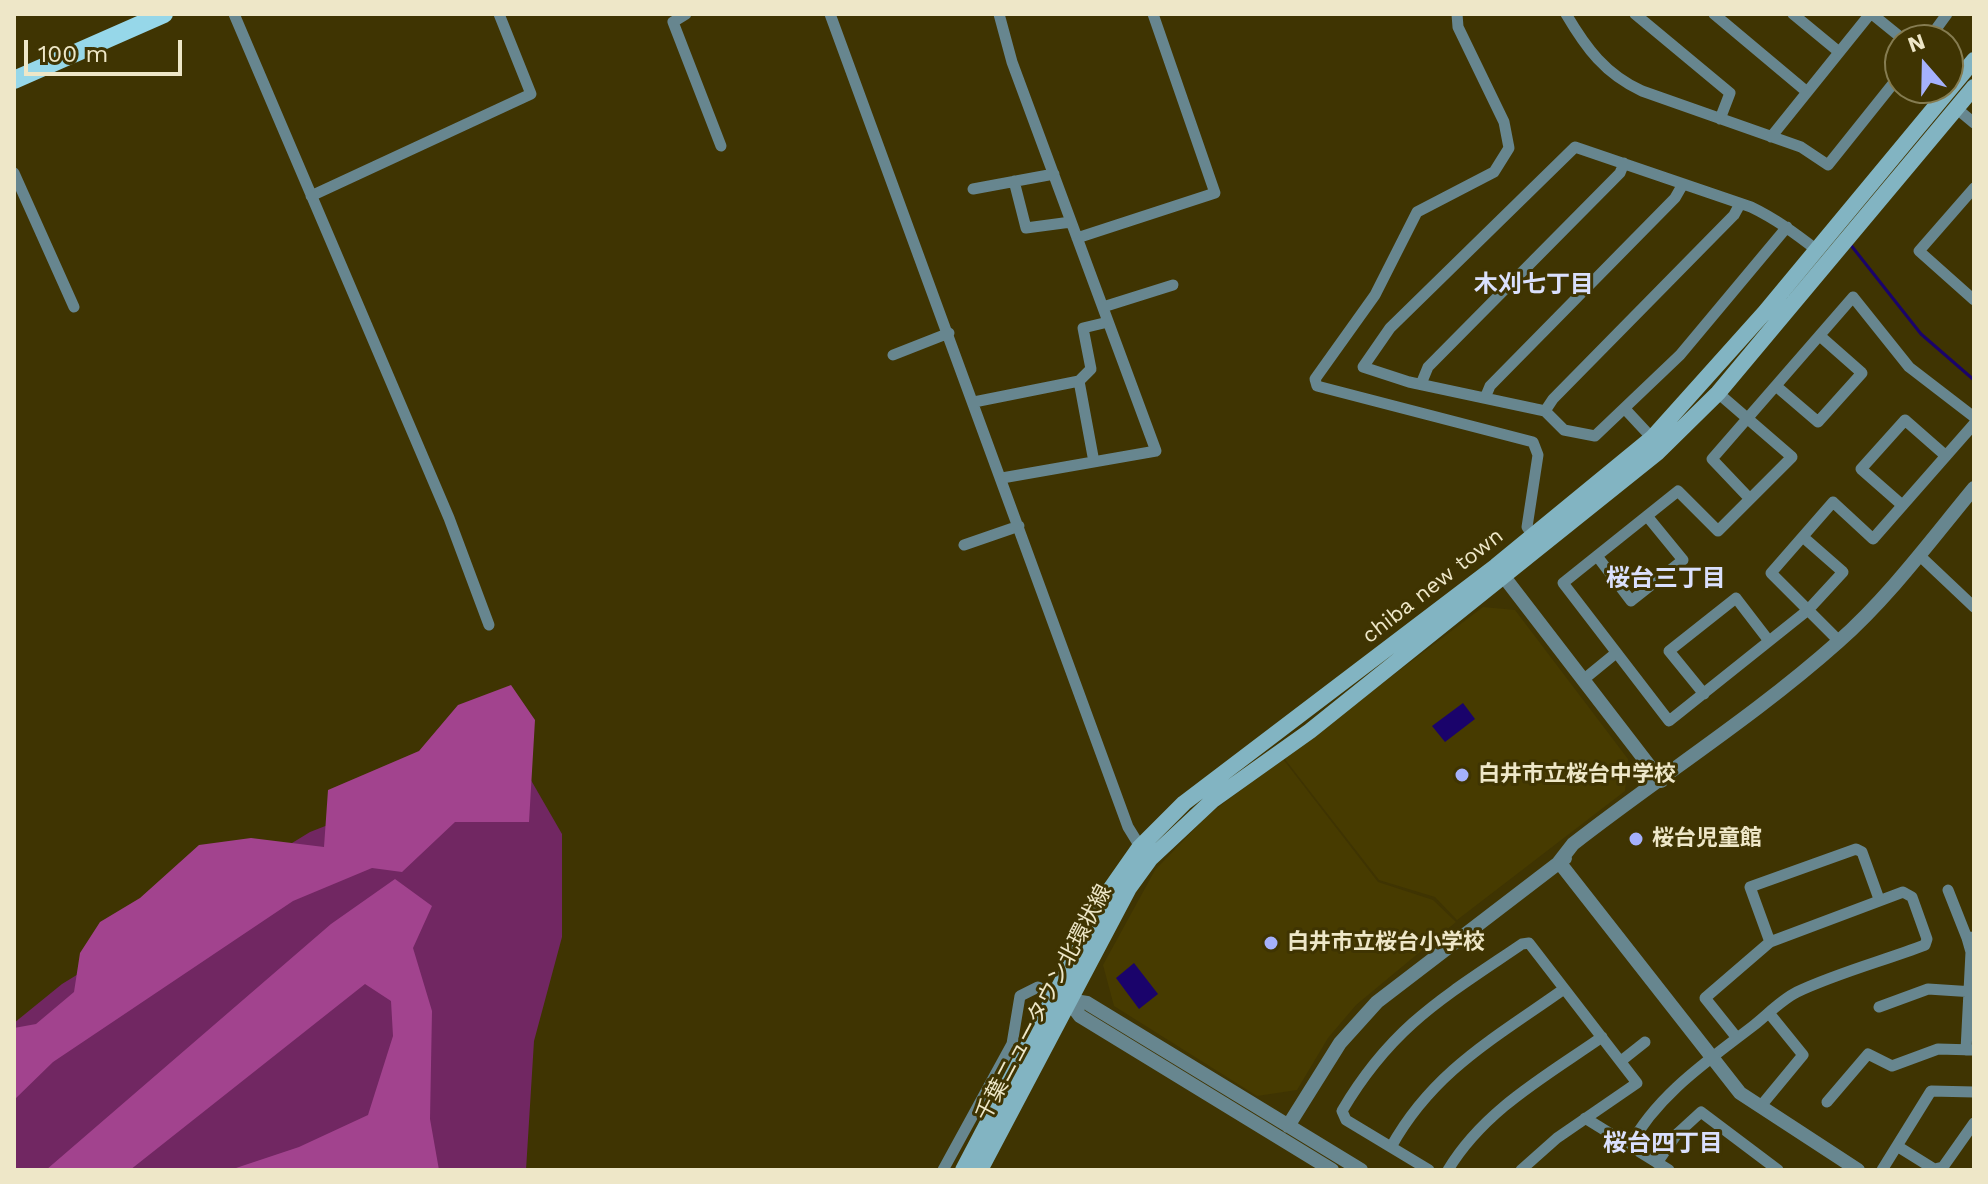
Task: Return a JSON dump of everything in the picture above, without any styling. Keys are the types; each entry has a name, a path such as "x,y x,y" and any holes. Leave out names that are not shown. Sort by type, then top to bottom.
{"main road":[{"path":"14,80 164,14"},
{"name":"chiba new town","path":"1500,572 1533,536 1652,438 1818,251 1974,60"},
{"name":"chiba new town","path":"963,1170 1063,997 1111,888 1145,853 1184,803 1622,484 1718,393 1974,87"},
{"name":"千葉ニュータウン北環状線","path":"980,1170 1063,997"}],"street":[{"path":"234,14 449,518 489,625"},
{"path":"311,196 531,94 499,14"},
{"path":"686,14 673,22 721,146"},
{"path":"830,14 1128,827 1145,853"},
{"path":"999,14 1071,222 1156,451 1002,478"},
{"path":"1077,238 1215,193 1153,14"},
{"path":"1457,14 1458,27 1504,122 1509,148 1494,172 1417,212 1375,295 1315,379 1317,386 1533,442 1538,455 1527,527 1533,536"},
{"path":"1566,14 1591,54 1618,79 1801,147 1828,165 1884,95"},
{"path":"1635,14 1730,93 1720,119"},
{"path":"1714,14 1807,92"},
{"path":"1793,14 1839,52"},
{"path":"1771,137 1871,14"},
{"path":"1956,108 1974,123"},
{"path":"1787,227 1680,355 1595,436 1564,430 1545,411 1421,384 1363,367 1390,328 1575,147 1740,204 1787,227 1818,251"},
{"path":"1421,384 1428,367 1620,173 1624,163"},
{"path":"14,173 74,307"},
{"path":"973,189 1054,174"},
{"path":"1014,181 1026,228 1071,222"},
{"path":"1485,398 1490,386 1675,198 1683,184"},
{"path":"1974,188 1919,251 1970,296 1974,282"},
{"path":"1545,411 1553,399 1734,215 1740,204"},
{"path":"1103,307 1173,285"},
{"path":"1750,499 1712,459 1853,297 1909,367 1974,417"},
{"path":"974,402 1079,381 1091,369 1083,328 1108,322"},
{"path":"893,355 949,333"},
{"path":"1776,386 1818,422 1862,373 1820,336"},
{"path":"1079,381 1094,462"},
{"path":"1718,393 1792,457 1718,531 1678,491 1563,583 1669,721 1808,610 1843,572 1803,537"},
{"path":"1625,409 1652,438"},
{"path":"1902,505 1861,469 1905,420 1946,456"},
{"path":"1839,641 1771,573 1833,502 1873,539 1974,424"},
{"path":"1288,1126 1340,1043 1377,1002 1559,862 1573,844 1641,792 1661,781 1839,641 1919,555 1974,488"},
{"path":"1597,556 1631,601 1683,560 1647,516"},
{"path":"964,545 1019,526"},
{"path":"1919,555 1974,607"},
{"path":"1500,572 1661,781"},
{"path":"1704,694 1669,651 1736,598 1769,641"},
{"path":"1583,680 1616,653"},
{"path":"1770,942 1750,887 1856,849 1862,852 1879,899"},
{"path":"1559,862 1740,1093 1858,1170"},
{"path":"1827,1102 1868,1054 1892,1066 1938,1049 1970,1050 1971,938 1948,890"},
{"path":"1630,1146 1657,1107 1710,1058 1737,1038 1769,1013 1796,993 1925,945 1927,939 1912,897 1903,892 1879,899 1770,942 1705,998 1737,1038"},
{"path":"1429,1170 1346,1120 1342,1111 1386,1045 1426,1009 1522,944 1529,943 1637,1083 1585,1118 1521,1170"},
{"path":"943,1170 1012,1044 1016,1034 1016,1002 1020,996 1038,987 1087,1003 1361,1170"},
{"path":"1391,1147 1429,1089 1464,1059 1564,989"},
{"path":"1879,1007 1928,989 1972,992"},
{"path":"1063,997 1080,1016 1332,1170"},
{"path":"1760,1107 1803,1055 1769,1013"},
{"path":"1448,1170 1475,1131 1507,1102 1602,1037"},
{"path":"1621,1061 1645,1042"},
{"path":"1882,1170 1931,1091 1974,1092"},
{"path":"1657,1163 1677,1134 1701,1112 1778,1170"},
{"path":"1585,1118 1669,1170"},
{"path":"1897,1146 1934,1169 1943,1167 1974,1123"}],"shaded area":[{"name":"白井市立桜台中学校","path":"1483,607 1515,610 1628,759 1625,791 1457,920 1435,897 1379,880 1284,758"},
{"path":"511,685 535,720 529,822 455,822 402,872 372,868 293,901 53,1062 14,1100 14,1028 36,1024 74,992 80,953 100,922 140,898 199,845 251,838 324,847 328,790 419,751 458,705"},
{"path":"1463,703 1475,719 1445,742 1432,726"},
{"name":"白井市立桜台小学校","path":"1283,759 1378,882 1433,900 1456,922 1356,1005 1328,1038 1297,1090 1257,1096 1114,1006 1103,965 1155,870 1209,814"},
{"path":"528,775 562,834 562,937 534,1041 526,1170 14,1170 14,1023 62,984 310,832 435,783"},
{"path":"395,879 432,906 413,948 432,1011 430,1119 439,1170 230,1170 299,1147 368,1115 393,1036 391,1001 365,984 130,1170 46,1170 331,924"},
{"path":"1134,963 1158,994 1139,1009 1116,978"}],"waterway":[{"path":"1850,244 1921,334 1974,380"}],"place":[{"name":"白井市立桜台中学校","path":"1462,775"},
{"name":"桜台児童館","path":"1636,839"},
{"name":"白井市立桜台小学校","path":"1271,943"}],"district":[{"name":"木刈七丁目","path":"1534,285"},
{"name":"桜台三丁目","path":"1666,579"},
{"name":"桜台四丁目","path":"1663,1144"}]}
